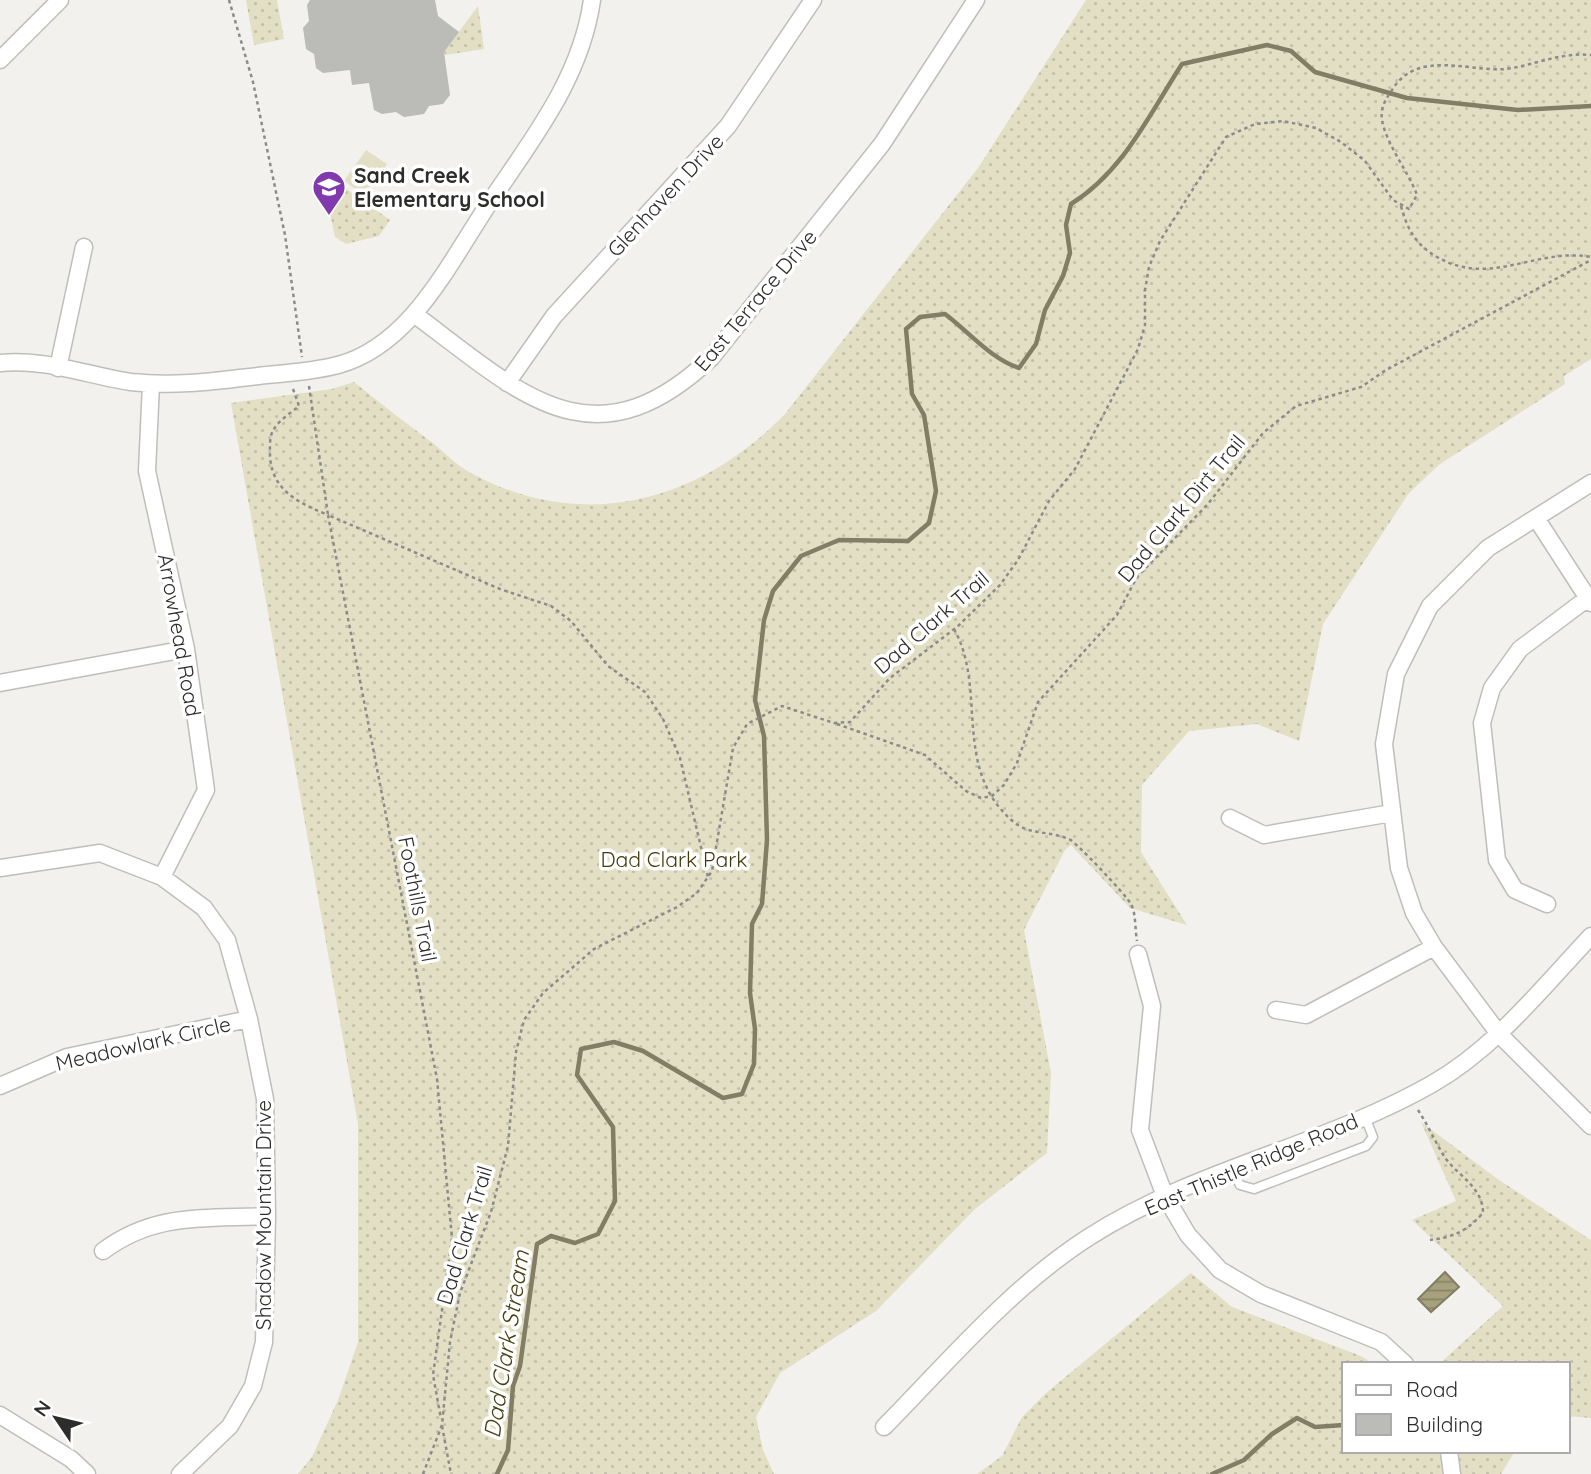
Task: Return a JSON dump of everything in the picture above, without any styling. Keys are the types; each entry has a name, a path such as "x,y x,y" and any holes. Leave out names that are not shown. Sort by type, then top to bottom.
{"street":[{"path":"0,60 60,0"},
{"path":"0,363 58,368 151,384 174,384 301,376 360,356 392,335 414,314 566,87 581,50 592,0"},
{"name":"Glenhaven Drive","path":"507,383 554,316 728,126 813,0"},
{"name":"East Terrace Drive","path":"414,314 507,383 555,409 585,414 612,413 648,404 681,385 711,358 882,144 976,0"},
{"path":"58,368 84,247"},
{"name":"Arrowhead Road","path":"151,384 148,471 186,649 205,790 162,877"},
{"path":"1589,1122 1499,1034 1434,947 1413,913 1403,880 1384,744 1396,674 1430,606 1488,548 1591,483"},
{"path":"1536,518 1590,601 1520,649 1492,688 1482,723 1497,860 1515,890 1547,904"},
{"path":"0,683 186,649"},
{"path":"1230,818 1264,835 1392,813"},
{"name":"Shadow Mountain Drive","path":"0,868 100,853 162,877 204,908 227,940 249,1019 265,1099 267,1216 264,1342 253,1386 230,1426 180,1474"},
{"name":"East Thistle Ridge Road","path":"884,1427 1014,1294 1090,1237 1165,1196 1365,1117 1434,1083 1499,1034 1591,936"},
{"path":"1276,1010 1306,1015 1434,947"},
{"path":"1138,954 1152,1006 1140,1130 1165,1196 1188,1235 1220,1269 1261,1294 1381,1342 1403,1362"},
{"name":"Meadowlark Circle","path":"0,1086 67,1057 249,1019"},
{"path":"103,1251 127,1233 169,1220 267,1216"},
{"path":"0,1415 71,1459 87,1474"},
{"path":"1449,1453 1452,1474"}],"lane":[{"path":"1232,1170 1240,1185 1254,1189 1366,1146 1373,1137 1365,1117"}],"path":[{"path":"229,0 253,82 285,235 303,344 299,406 274,429 269,445 275,478 287,495 328,515 500,589 551,606 571,621 608,666 645,692 663,719 680,758 708,877"},
{"path":"1401,205 1409,209 1417,195 1383,129 1381,112 1385,100 1396,84 1417,69 1440,65 1505,69 1545,58 1591,55"},
{"name":"Dad Clark Trail","path":"423,1474 442,1425 450,1342 460,1293 491,1212 508,1146 516,1052 524,1020 543,993 564,972 594,949 677,907 697,893 708,877 719,836 733,748 751,722 782,706 796,708 834,723 850,722 890,678 954,629 1000,585 1018,559 1049,501 1075,470 1138,349 1145,324 1145,290 1149,267 1160,241 1226,137 1255,124 1283,121 1316,128 1341,142 1365,161 1393,200 1401,205"},
{"path":"1401,205 1409,234 1427,251 1470,270 1502,269 1573,254 1591,259"},
{"name":"Dad Clark Dirt Trail","path":"992,796 1004,785 1017,763 1038,702 1117,615 1137,577 1208,504 1263,433 1278,419 1296,406 1319,397 1361,387 1591,259"},
{"name":"Foothills Trail","path":"301,376 437,1079 452,1238 433,1375 451,1474"},
{"path":"954,629 962,644 967,668 980,775 992,796 1013,821 1030,832 1072,841 1132,905 1138,954"},
{"path":"834,723 915,750 925,755 966,791 981,798 992,796"},
{"path":"1409,1095 1446,1158 1475,1189 1483,1203 1483,1213 1472,1226 1453,1237 1430,1240"}],"green space":[{"path":"246,0 277,0 284,39 254,45"},
{"name":"Dad Clark Park","path":"1086,0 1591,0 1591,359 1564,376 1565,384 1440,464 1409,493 1323,624 1299,741 1257,724 1189,731 1142,785 1141,852 1187,925 1130,908 1071,845 1065,850 1024,930 1051,1073 1047,1153 975,1209 876,1311 780,1373 756,1417 763,1450 774,1474 298,1474 312,1457 338,1400 358,1342 358,1124 231,403 332,389 354,382 461,467 513,492 555,502 597,504 638,499 678,487 716,469 752,444 785,414 978,168"},
{"path":"478,6 484,49 445,55 444,52"},
{"path":"366,150 387,164 364,195 344,181"},
{"path":"338,183 390,220 379,236 346,244 335,237 327,199"},
{"path":"1421,1122 1499,1180 1591,1240 1591,1418 1570,1416 1570,1362 1441,1362 1503,1306 1412,1220 1456,1201"},
{"path":"1191,1273 1232,1307 1371,1362 1342,1362 1342,1453 1514,1453 1501,1474 977,1474 1002,1456 1022,1417 1046,1393"}],"shaded area":[{"path":"1445,1272 1459,1287 1431,1312 1418,1299"}],"building":[{"name":"Sand Creek Elementary School","path":"310,0 435,0 438,16 459,32 444,52 450,95 443,104 429,106 424,114 404,117 396,112 382,114 374,110 369,83 352,85 350,70 323,73 316,68 314,54 306,49 303,28 309,21 307,5"}],"waterway":[{"name":"Dad Clark Stream","path":"497,1474 508,1450 513,1386 520,1366 537,1244 551,1236 575,1243 598,1234 615,1201 613,1127 577,1075 581,1049 614,1042 643,1051 723,1098 742,1094 754,1064 755,1029 750,993 752,924 762,904 767,840 764,736 755,700 764,620 773,591 801,556 839,540 908,541 929,523 936,491 924,415 912,394 906,329 920,317 945,314 990,352 1019,368 1036,344 1045,310 1063,276 1070,253 1066,225 1071,204 1106,176 1120,159 1182,64 1267,45 1291,51 1315,72 1407,98 1518,110 1591,106"},
{"path":"1212,1474 1244,1460 1272,1434 1297,1418 1315,1427 1342,1425"}],"place":[{"name":"Sand Creek Elementary School","path":"329,217"}]}
